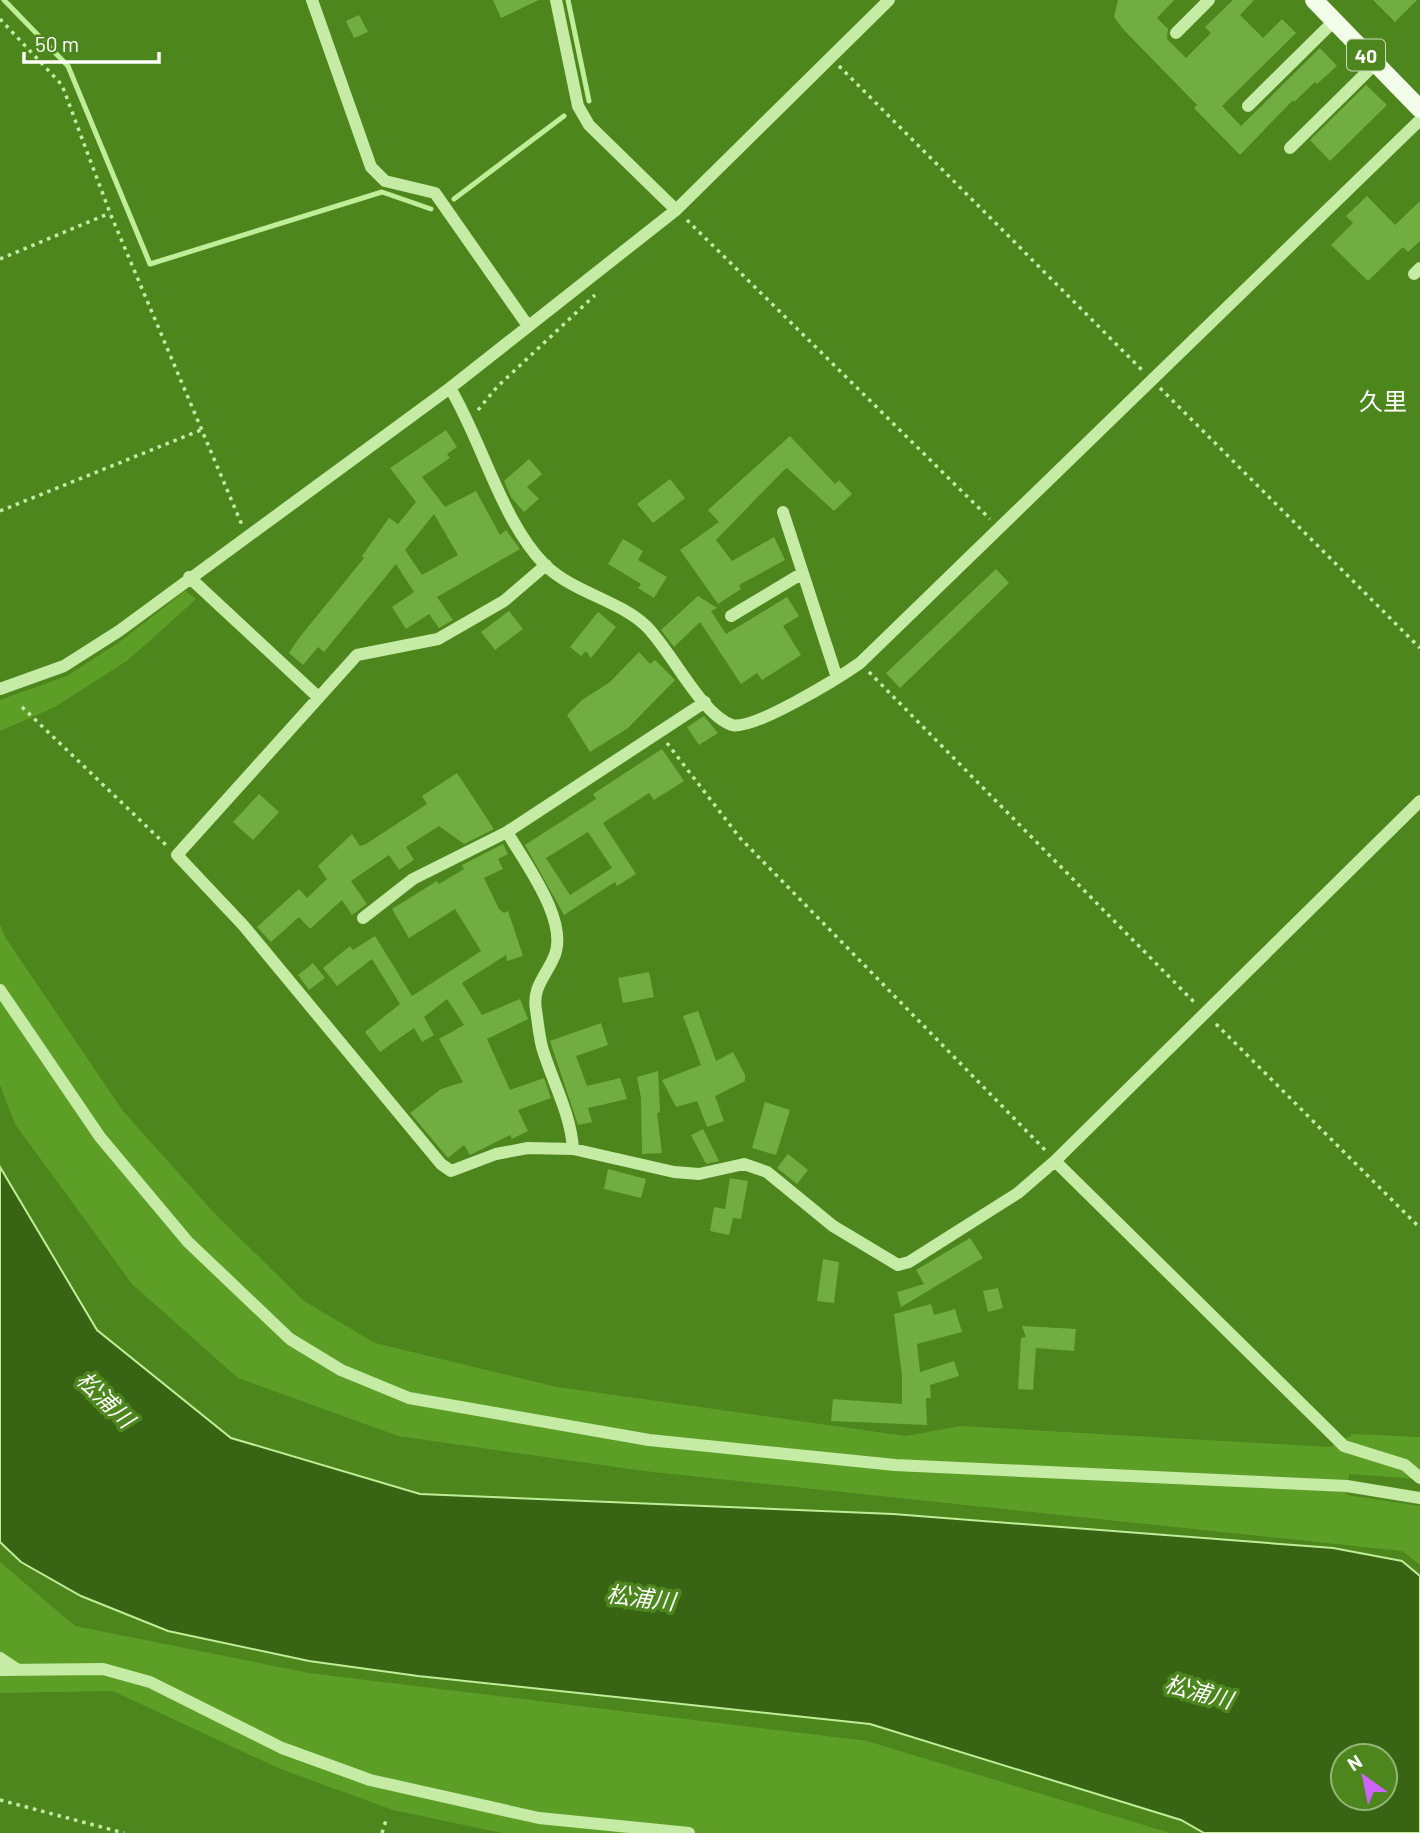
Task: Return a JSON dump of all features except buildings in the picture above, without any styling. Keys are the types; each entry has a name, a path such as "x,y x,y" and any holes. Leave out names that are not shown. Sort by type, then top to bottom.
{"main road":[{"name":"40","path":"1314,0 1420,109"}],"street":[{"path":"312,0 371,167 384,181 435,193 528,326"},
{"path":"556,0 578,106 589,125 676,209"},
{"path":"0,689 64,666 119,631 189,577 450,388 676,209 889,0"},
{"path":"1176,33 1209,0"},
{"path":"1248,106 1334,21"},
{"path":"1290,148 1376,64"},
{"path":"450,388 469,419 516,526 546,565 581,590 619,606 646,626 705,702 723,719 744,725 837,678 860,663 1420,120"},
{"path":"783,512 837,678"},
{"path":"546,565 503,601 438,639 357,655 317,696 177,855 243,925 441,1164 451,1171 496,1154 528,1148 573,1149 674,1172 699,1174 744,1164 767,1172 833,1226 898,1265 909,1262 1018,1193 1055,1161 1420,801"},
{"path":"731,616 801,574"},
{"path":"189,577 317,696"},
{"path":"363,918 413,879 507,832 705,702"},
{"path":"507,832 555,918 559,934 555,956 537,986 534,1003 541,1045 572,1132 573,1149"},
{"path":"0,990 100,1137 188,1242 290,1339 341,1370 409,1398 649,1440 895,1465 1347,1486 1420,1498"},
{"path":"1055,1161 1344,1446 1405,1465 1420,1478"},
{"path":"0,1658 19,1670"},
{"path":"0,1670 103,1669 150,1682 282,1748 370,1780 539,1818 689,1833"}],"path":[{"path":"0,19 62,85 110,213 246,536"},
{"path":"830,57 1420,648"},
{"path":"676,209 999,528"},
{"path":"0,259 110,213"},
{"path":"469,419 497,387 596,293"},
{"path":"0,511 201,430"},
{"path":"860,663 1420,1228"},
{"path":"22,706 177,855"},
{"path":"660,734 740,838 1055,1161"},
{"path":"0,1800 124,1833"},
{"path":"383,1833 387,1817"}],"shaded area":[{"path":"185,591 196,599 128,660 55,707 0,731 0,700 67,676 121,641"},
{"path":"0,925 5,937 123,1111 215,1214 304,1301 375,1343 557,1387 906,1436 961,1426 1330,1447 1354,1434 1420,1437 1420,1479 1349,1474 1347,1495 1420,1506 1420,1565 1402,1551 644,1471 398,1436 238,1378 132,1284 15,1124 0,1085"},
{"path":"0,1562 75,1626 309,1673 867,1741 1170,1833 502,1833 393,1810 278,1768 113,1691 0,1693"}],"water":[{"name":"松浦川","path":"0,1167 97,1330 231,1438 420,1494 893,1514 1333,1548 1402,1561 1420,1576 1420,1833 1204,1833 1181,1820 870,1724 418,1676 309,1661 168,1631 81,1596 21,1562 0,1542"}],"waterway":[{"path":"4,0 68,66 150,264 382,192 431,209"},
{"path":"568,0 589,101"},
{"path":"454,199 564,116"}],"district":[{"name":"久里","path":"1383,400"}]}
